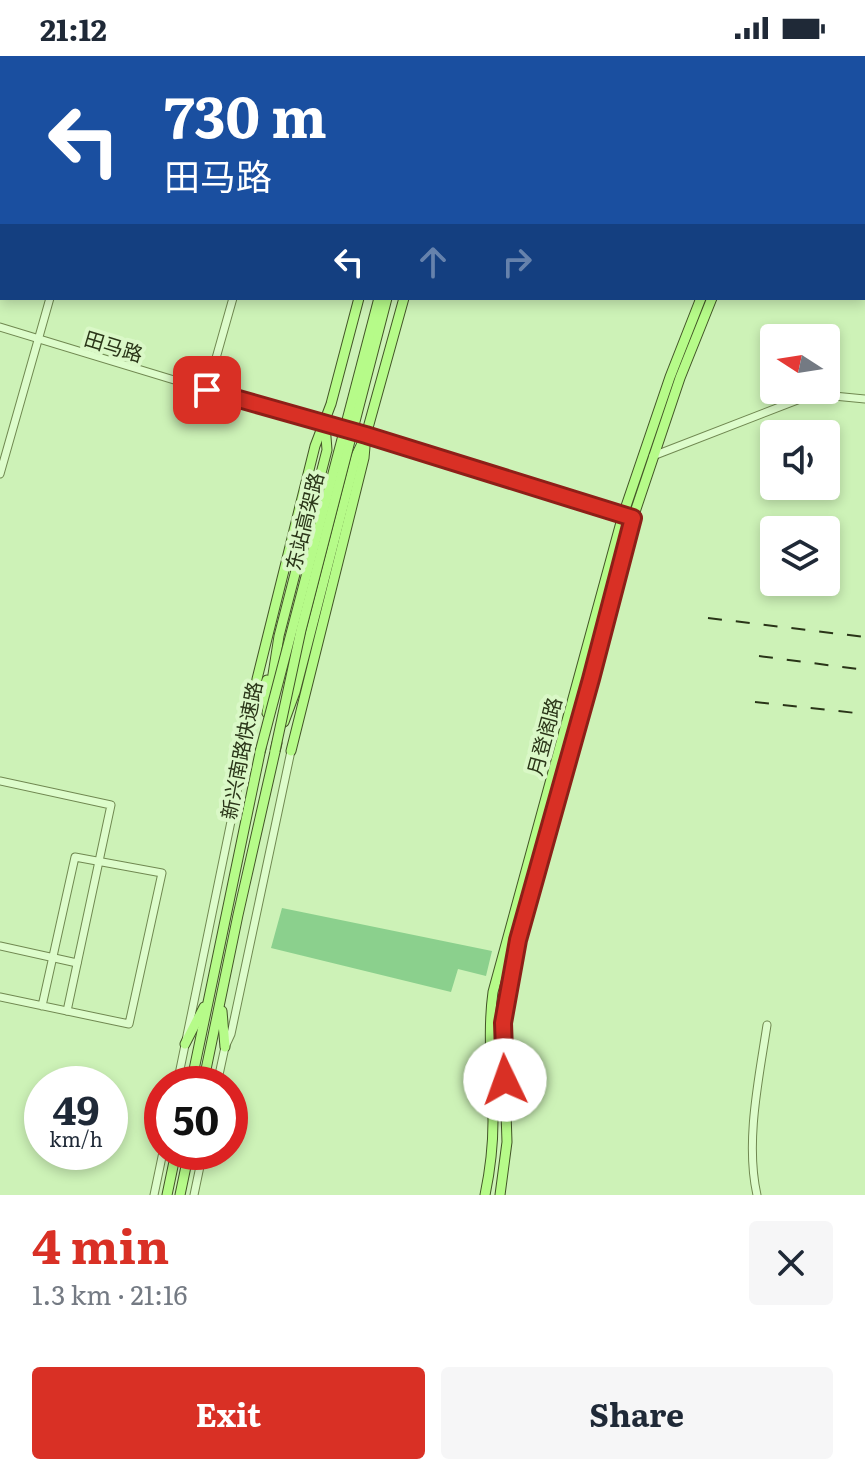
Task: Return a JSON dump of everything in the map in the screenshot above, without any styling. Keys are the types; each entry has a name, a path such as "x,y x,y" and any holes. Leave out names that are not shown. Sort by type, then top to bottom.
{"main road":[{"path":"250,729 257,679 315,446 325,424 358,300"},
{"name":"东站高架路","path":"260,752 378,300"},
{"name":"东站高架路","path":"275,751 301,630 386,300"},
{"path":"291,751 364,458 366,435 403,300"},
{"name":"月登阁路","path":"485,1195 493,1123 490,1023 493,992 628,516 670,377 700,300"},
{"name":"月登阁路","path":"500,1195 507,1142 503,1023 518,940 591,679 628,516 711,300"},
{"name":"新兴南路快速路","path":"195,1066 260,752 279,636 327,450 325,424"},
{"name":"新兴南路快速路","path":"207,1066 275,751 295,692 356,456 366,435"},
{"path":"250,729 279,636"},
{"path":"291,751 296,719 295,692"},
{"path":"185,1044 208,997"},
{"path":"221,997 225,1047"},
{"path":"167,1195 172,1170"},
{"path":"180,1195 185,1170"}],"street":[{"path":"0,474 49,300"},
{"path":"207,390 232,300"},
{"name":"田马路","path":"0,327 628,516"},
{"path":"653,456 813,394 865,399"},
{"path":"181,1066 250,729"},
{"path":"221,1066 231,1034 291,751"},
{"path":"0,781 111,805 67,1011"},
{"path":"0,997 42,1006 129,1024 162,873 75,857 42,1006"},
{"path":"0,946 77,963"},
{"path":"757,1195 753,1147 767,1025"},
{"path":"154,1195 159,1170"},
{"path":"194,1195 199,1170"}],"green space":[{"path":"282,908 492,951 486,976 458,969 451,992 271,948"}],"railway":[{"path":"708,618 865,637"},
{"path":"759,656 865,670"},
{"path":"755,702 865,714"}],"route":[{"path":"207,390 366,435 633,518 518,940 503,1023 505,1080"}]}
